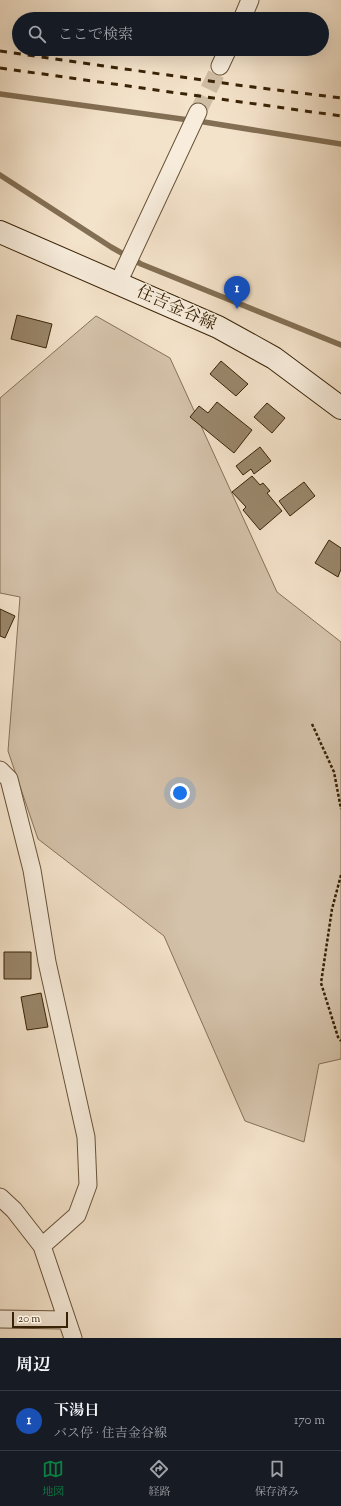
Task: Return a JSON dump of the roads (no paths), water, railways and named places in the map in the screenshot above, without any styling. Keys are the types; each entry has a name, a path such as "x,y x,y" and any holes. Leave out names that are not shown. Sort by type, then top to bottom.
{"main road":[{"name":"住吉金谷線","path":"0,232 118,282 218,327 274,358 341,408"}],"street":[{"path":"245,12 250,0"},
{"path":"220,66 225,56"},
{"path":"118,282 198,112"},
{"path":"0,770 9,779 32,870 47,962 86,1137 88,1185 77,1215 42,1246"},
{"path":"0,1197 14,1210 42,1246 73,1338"},
{"path":"0,1319 66,1320"}],"waterway":[{"path":"0,94 189,120"},
{"path":"204,122 341,144"},
{"path":"0,175 111,247 141,264 341,345"}],"tunnel":[{"path":"198,112 220,66"}],"railway":[{"path":"0,51 12,53"},
{"path":"35,56 237,85 341,98"},
{"path":"0,68 341,116"}],"place":[{"name":"下湯日","path":"237,309"}]}
